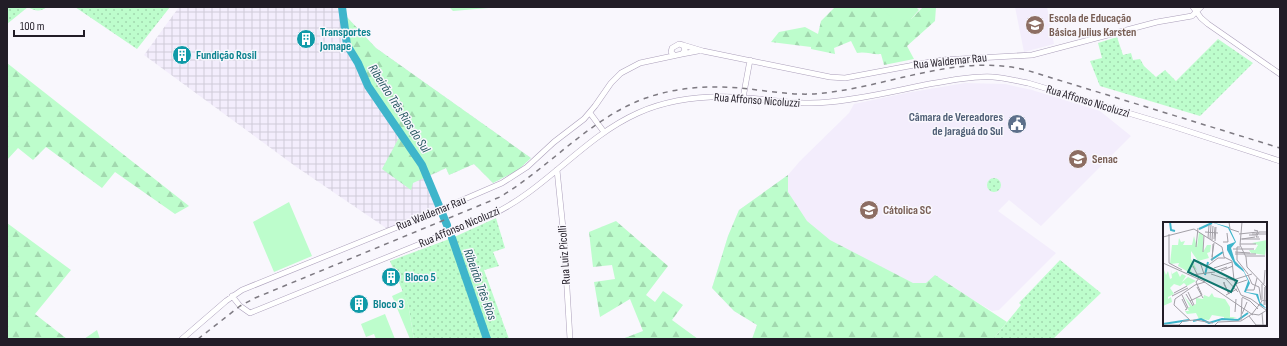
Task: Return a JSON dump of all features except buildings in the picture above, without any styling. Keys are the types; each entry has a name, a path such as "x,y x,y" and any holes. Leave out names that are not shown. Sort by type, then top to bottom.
{"street":[{"path":"1201,7 1195,9 1208,24 1280,74"},
{"name":"Rua Waldemar Rau","path":"683,45 701,51 830,77 852,77 941,60 1032,55 1150,23 1192,16 1195,9"},
{"path":"672,53 677,45 683,45 685,50 682,54"},
{"name":"Rua Waldemar Rau","path":"182,339 232,296 242,290 445,208 493,187 521,171 554,142 584,119 617,76 636,64 672,53 682,54 701,51"},
{"path":"743,98 750,60"},
{"name":"Rua Affonso Nicoluzzi","path":"232,296 240,306 250,313 498,212 519,200 604,132 637,114 665,103 695,98 743,98 802,104 868,97 951,80 981,77 1004,78 1028,83 1280,161"},
{"path":"590,113 604,132"},
{"name":"Rua Luiz Picolli","path":"557,170 564,238 570,339"}],"shaded area":[{"path":"179,7 335,7 344,14 376,48 531,158 518,170 493,183 474,164 449,175 446,168 428,177 445,208 389,230 295,166 144,55"},
{"name":"Escola de Educação Básica Julius Karsten","path":"1015,7 1047,7 1054,44 1024,52"},
{"name":"Cátolica SC","path":"965,83 1005,84 1032,90 1100,111 1131,136 1041,226 1009,200 998,211 1056,253 999,310 992,311 948,283 872,339 752,339 757,325 734,311 712,288 728,236 739,210 788,175 800,161 849,113 854,104"}],"green space":[{"path":"7,7 28,7 7,24"},
{"path":"28,7 47,7 42,10 38,10"},
{"path":"75,7 170,7 137,49"},
{"path":"449,7 500,7 453,11"},
{"path":"835,7 883,7 882,8 911,19 923,7 936,7 935,21 907,46 914,59 884,65 881,54 863,52 857,53 851,41 834,48 835,54 811,49 811,47 771,42 779,32 805,27 818,34 821,21"},
{"path":"916,7 919,10 911,19 894,21 882,8"},
{"path":"344,14 376,48 531,158 518,170 493,183 474,164 449,175 446,168 413,183 411,190 382,169 401,134 368,86 358,63 347,45"},
{"path":"1117,37 1123,55 1131,53 1133,60 1140,59 1144,66 1156,77 1165,70 1176,81 1218,39 1253,63 1200,116 1100,86 1090,61 1102,58 1098,43"},
{"path":"7,63 189,206 175,214 115,172 102,188 46,147 33,160 18,148 7,160"},
{"path":"788,175 788,192 807,221 830,240 913,283 926,283 935,275 1007,322 993,339 752,339 757,325 734,311 712,288 728,236 739,210"},
{"path":"991,178 997,178 1001,182 1001,188 997,192 991,192 987,188 987,182"},
{"path":"289,202 312,256 274,272 253,222"},
{"path":"496,218 505,248 493,252 499,266 484,270 509,339 414,339 408,304 390,261 452,238"},
{"path":"616,221 668,266 646,295 655,302 663,291 683,305 672,320 698,339 622,339 643,331 630,299 600,317 594,282 615,279 612,265 593,267 589,232"},
{"path":"7,223 71,270 35,314 67,339 7,339"},
{"path":"1060,260 1101,293 1053,339 993,339 1021,305 1019,303"},
{"path":"403,291 408,304 414,339 410,339 392,296"},
{"path":"385,314 395,339 376,339 374,334 366,337 361,324"},
{"path":"97,330 100,339 84,339"}],"waterway":[{"name":"Ribeirão Três Rios do Sul","path":"342,7 347,45 358,63 368,86 422,165 447,225"},
{"name":"Ribeirão Três Rios","path":"452,238 487,339"}],"railway":[{"path":"198,339 240,306 255,298 500,197 534,173 601,121 638,101 675,90 701,87 726,87 812,94 865,86 946,69 972,66 999,66 1026,70 1280,148"}],"place":[{"name":"Escola de Educação Básica Julius Karsten","path":"1035,25"},
{"name":"Transportes Jomape","path":"306,39"},
{"name":"Fundição Rosil","path":"182,55"},
{"name":"Câmara de Vereadores de Jaraguá do Sul","path":"1017,124"},
{"name":"Senac","path":"1078,159"},
{"name":"Cátolica SC","path":"869,210"},
{"name":"Bloco 5","path":"391,277"},
{"name":"Bloco 3","path":"359,304"}]}
